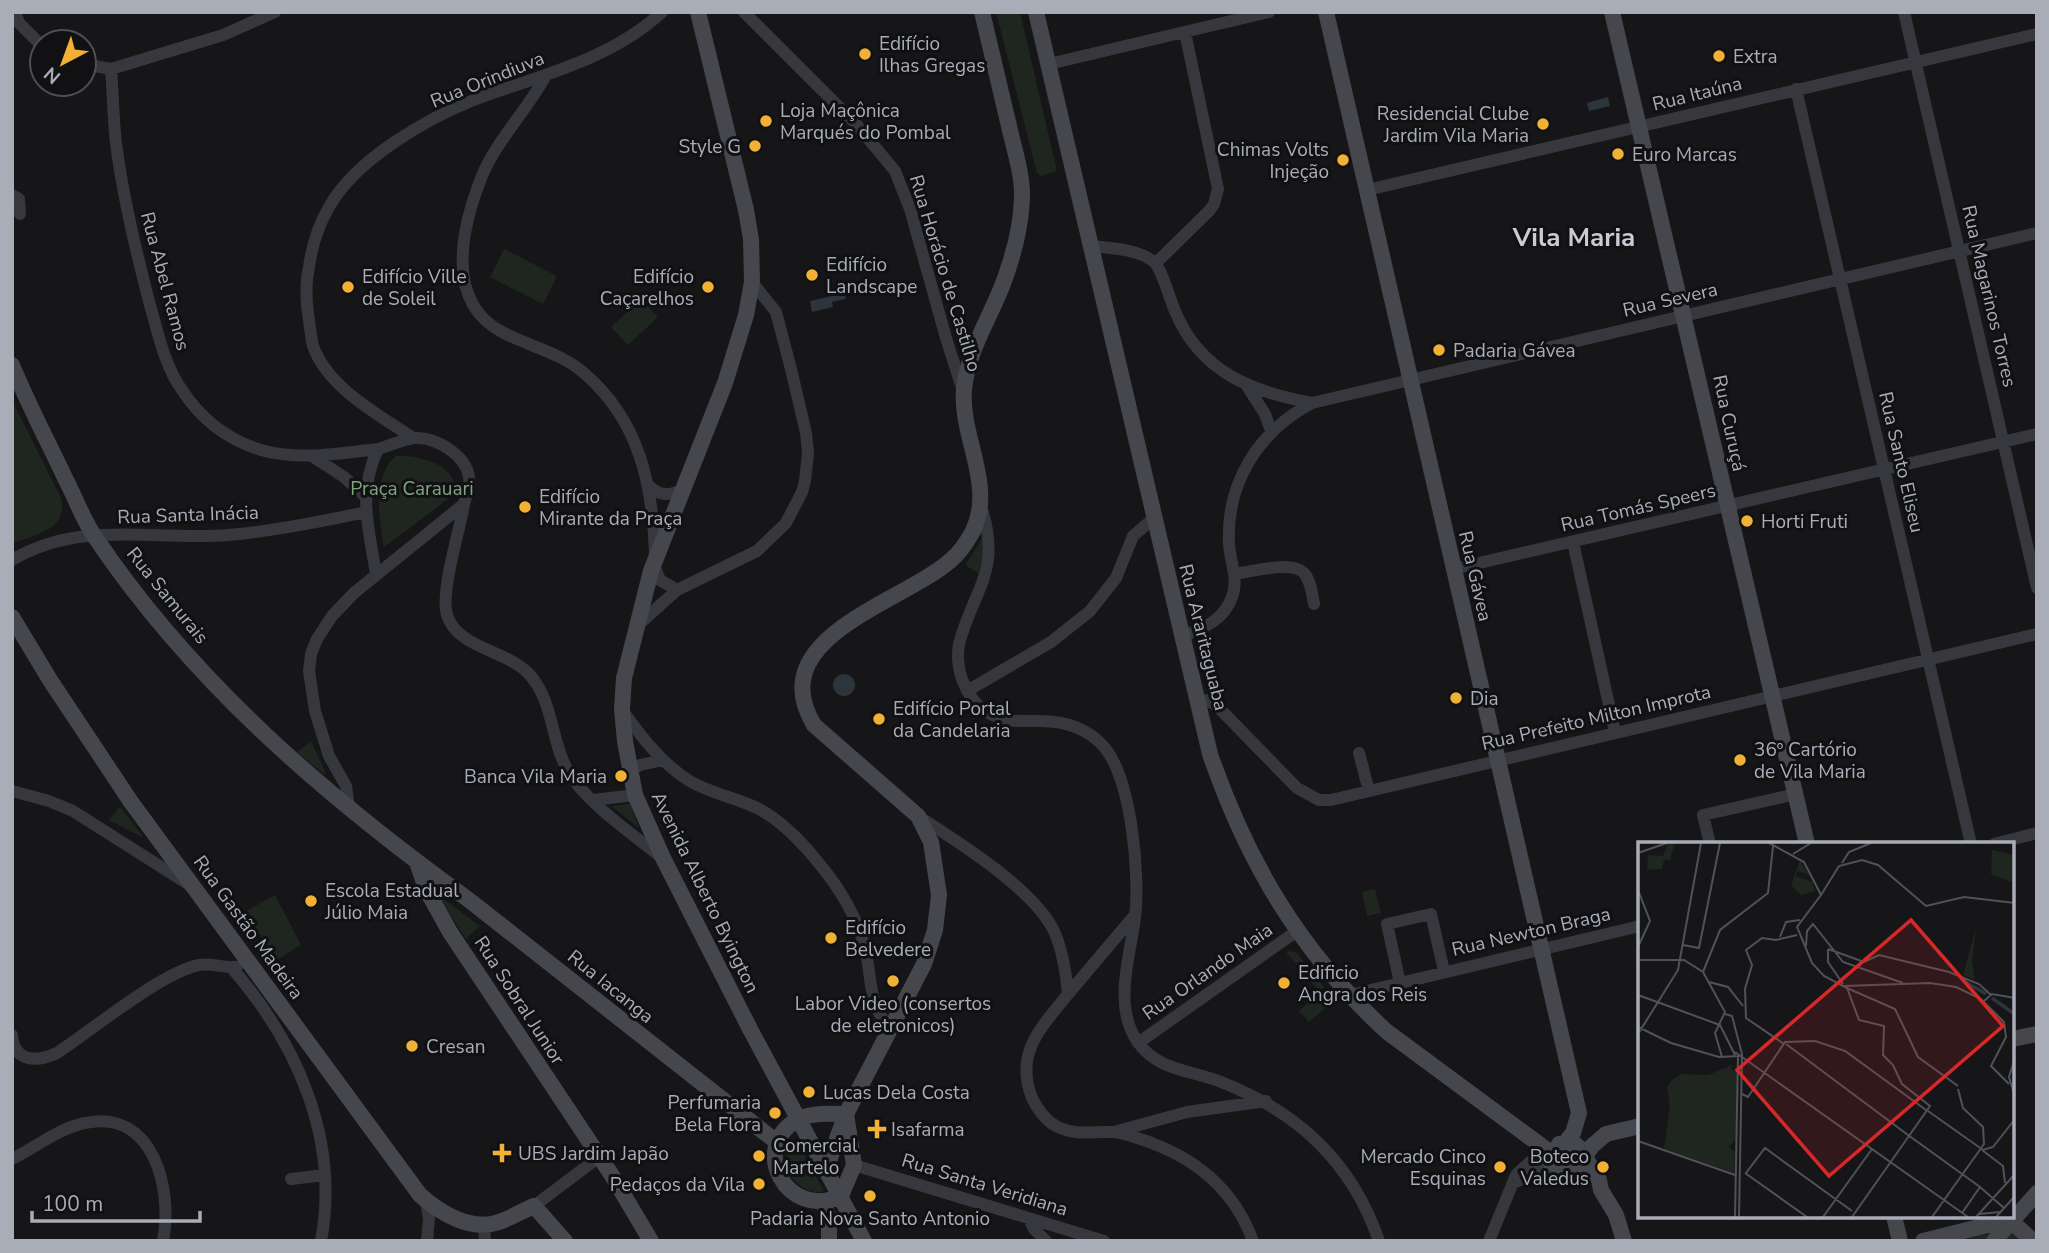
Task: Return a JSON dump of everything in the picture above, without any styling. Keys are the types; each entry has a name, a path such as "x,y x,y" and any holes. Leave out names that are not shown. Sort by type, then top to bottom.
{"street":[{"path":"15,12 19,23 28,34"},
{"path":"98,66 111,68 223,35 275,12"},
{"name":"Rua Orindiuva","path":"412,438 343,387 321,362 313,345 307,310 306,281 318,228 330,205 349,181 400,138 475,100 586,60 623,41 662,12"},
{"name":"Avenida Alberto Byington","path":"698,12 746,210 751,239 752,282 747,314 725,383 654,562 635,628 624,678 622,709 629,771 635,795 663,858 750,1029 864,1241"},
{"name":"Rua Horácio de Castilho","path":"744,12 856,124 895,171 910,209 964,394"},
{"path":"982,12 1014,149 1022,199 1018,230 1006,276 970,358 964,394 990,548 988,565 959,644 959,668 967,691 991,714 1003,720 1064,722 1091,734 1106,749 1115,765 1124,792 1133,838 1137,878 1125,1009 1129,1026 1138,1043 1158,1062 1218,1080 1266,1101 1311,1134 1359,1192 1379,1241"},
{"name":"Rua Araritaguaba","path":"1037,12 1210,754 1224,796 1268,888 1297,930 1350,995 1386,1031 1555,1160 1601,1190"},
{"path":"1049,64 1269,12"},
{"name":"Rua Gávea","path":"1326,12 1580,1115"},
{"name":"Rua Curuçá","path":"1612,12 1807,842"},
{"name":"Rua Magarinos Torres","path":"1904,12 2037,588"},
{"path":"1156,263 1210,211 1218,189 1185,32"},
{"name":"Rua Itaúna","path":"1367,190 2037,34"},
{"name":"Rua Abel Ramos","path":"111,68 116,143 126,208 154,321 180,388 219,430 263,451 312,456 379,449"},
{"path":"545,76 483,173 465,230 462,259 464,285 474,307 494,328 567,360 612,401 635,439 649,486 654,562 660,580 677,590"},
{"name":"Rua Santo Eliseu","path":"1796,89 1971,842"},
{"path":"12,195 19,199 20,214"},
{"name":"Rua Severa","path":"1312,403 2037,233"},
{"path":"1091,246 1144,256 1156,263 1179,321 1191,341 1213,363 1246,386 1312,403"},
{"path":"635,628 677,590 743,559 769,541 793,512 805,481 808,453 806,433 779,320 771,305 752,282"},
{"name":"Rua Samurais","path":"12,365 93,534 140,600 233,703 295,763 349,807"},
{"path":"1246,386 1265,414 1271,431"},
{"path":"1183,636 1212,623 1221,615 1233,595 1234,575 1229,528 1233,500 1254,453 1271,431 1289,416 1312,403"},
{"name":"Rua Tomás Speers","path":"1453,569 2037,434"},
{"path":"376,574 365,496 370,470 379,449 412,438 436,442 457,457 470,478 446,589 448,619 464,636 508,657 526,671 542,693 563,761 570,774 593,800 663,858"},
{"name":"Rua Abel Ramos","path":"312,456 344,477 365,496"},
{"path":"649,486 660,494 670,494 683,489"},
{"path":"417,862 349,807 346,786 329,756 317,721 309,671 311,654 332,616 354,593 464,504"},
{"path":"981,506 965,545 951,560 925,579 839,629 813,655 805,671 801,689 814,725 918,816 984,861 1043,914 1054,930 1060,946 1068,994"},
{"name":"Rua Santa Inácia","path":"12,560 59,540 93,534 226,536 300,527 366,512"},
{"path":"967,691 1051,642 1090,611 1116,578 1133,536 1154,518"},
{"path":"441,524 451,529 458,539"},
{"path":"1573,542 1615,733"},
{"path":"1234,575 1287,566 1296,567 1308,579 1314,604"},
{"name":"Rua Gastão Madeira","path":"12,617 64,702 131,802 409,1182 426,1201 455,1218 476,1225 484,1233"},
{"name":"Rua Prefeito Milton Improta","path":"1199,702 1207,700 1217,706 1297,788 1320,800 1331,800 2037,634"},
{"path":"622,709 663,760 691,782 767,814 791,831 816,859 845,896 865,950 874,1005 879,1017 890,1029"},
{"path":"1359,753 1369,791"},
{"path":"629,771 640,765 663,760"},
{"path":"12,791 73,811 191,886"},
{"path":"1710,842 1703,816 1796,794"},
{"path":"593,800 635,795"},
{"path":"826,1169 846,1114 924,964 935,930 940,906 939,880 931,842 918,816"},
{"path":"2002,842 2037,833"},
{"path":"135,849 163,845"},
{"name":"Rua Iacanga","path":"417,862 778,1143"},
{"name":"Rua Sobral Junior","path":"417,862 426,889 450,932 599,1157 651,1241"},
{"path":"1401,983 1387,924 1431,914 1444,971"},
{"path":"1135,915 1068,994 1032,1043 1026,1063 1028,1084 1038,1109 1059,1128 1087,1135 1113,1132 1178,1113 1266,1101"},
{"name":"Rua Newton Braga","path":"1350,995 1638,926"},
{"name":"Rua Orlando Maia","path":"1138,1043 1297,930"},
{"path":"12,1035 19,1052 32,1059 43,1059 57,1053 151,988 180,972 205,964 231,967 249,964"},
{"path":"231,967 267,1013 292,1055 312,1103 321,1138 325,1175 326,1195 321,1241"},
{"path":"2014,1034 2037,1034"},
{"path":"292,1055 305,1039"},
{"path":"301,1074 319,1057"},
{"path":"846,1114 854,1165 841,1196 823,1202 798,1197 782,1182 775,1158 778,1143 788,1127 800,1118 846,1114"},
{"path":"1580,1115 1592,1130 1606,1134"},
{"path":"1564,1144 1573,1133 1580,1115"},
{"path":"12,1159 83,1123 118,1124 133,1132 146,1144 165,1186 167,1222 163,1241"},
{"path":"1489,1241 1516,1175 1522,1167 1530,1161 1555,1160 1579,1166 1596,1142 1606,1134 1638,1126"},
{"path":"1113,1132 1136,1137 1167,1149 1206,1172 1237,1209 1253,1241"},
{"path":"1555,1160 1557,1144 1575,1144 1580,1147 1600,1180 1601,1190 1616,1215 1625,1241"},
{"path":"484,1233 534,1206 599,1157"},
{"name":"Rua Santa Veridiana","path":"854,1165 1104,1241"},
{"path":"291,1178 325,1175"},
{"path":"1994,1241 2037,1193"},
{"path":"426,1201 429,1219 427,1241"},
{"path":"823,1202 829,1219 828,1241"},
{"path":"534,1206 565,1241"},
{"path":"829,1219 842,1214 851,1216"},
{"path":"1029,1218 1034,1229 1046,1241"},
{"path":"1894,1218 1900,1241"},
{"path":"1923,1241 1998,1222 2011,1222 2033,1241"}],"green space":[{"path":"996,12 1020,12 1057,171 1041,176 1037,173"},
{"path":"504,249 557,276 543,304 490,277"},
{"path":"641,299 658,317 628,345 611,327"},
{"path":"12,400 61,498 62,509 60,517 48,529 12,544"},
{"name":"Praça Carauari","path":"396,456 416,457 437,464 452,477 454,486 452,496 384,547 379,512 380,486 388,464"},
{"path":"983,537 987,548 978,573 965,565"},
{"path":"311,741 326,773 325,775 297,752"},
{"path":"630,804 639,828 611,806"},
{"path":"120,806 122,809 144,838 109,820"},
{"path":"1375,889 1381,913 1367,916 1362,892"},
{"path":"437,894 480,926 466,939"},
{"path":"275,895 301,945 275,961 246,911"},
{"path":"1286,952 1297,953 1324,987 1319,991"},
{"path":"1320,993 1330,1004 1309,1022 1299,1011"},
{"path":"796,1140 824,1191 805,1189 792,1176 787,1158"},
{"path":"2002,1226 2026,1241 1942,1241"}],"shaded area":[{"path":"1608,97 1610,106 1589,111 1587,103"},
{"path":"843,290 846,299 832,302 833,307 812,312 810,301 832,296 831,293"},
{"path":"844,674 852,677 855,685 852,693 844,696 836,693 833,685 836,677"}],"place":[{"name":"Edifício Ilhas Gregas","path":"865,54"},
{"name":"Extra","path":"1719,56"},
{"name":"Loja Maçônica Marqués do Pombal","path":"766,121"},
{"name":"Residencial Clube Jardim Vila Maria","path":"1543,124"},
{"name":"Style G","path":"755,146"},
{"name":"Euro Marcas","path":"1618,154"},
{"name":"Chimas Volts Injeção","path":"1343,160"},
{"name":"Edifício Landscape","path":"812,275"},
{"name":"Edifício Ville de Soleil","path":"348,287"},
{"name":"Edifício Caçarelhos","path":"708,287"},
{"name":"Padaria Gávea","path":"1439,350"},
{"name":"Edifício Mirante da Praça","path":"525,507"},
{"name":"Horti Fruti","path":"1747,521"},
{"name":"Dia","path":"1456,698"},
{"name":"Edifício Portal da Candelaria","path":"879,719"},
{"name":"36º Cartório de Vila Maria","path":"1740,760"},
{"name":"Banca Vila Maria","path":"621,776"},
{"name":"Escola Estadual Júlio Maia","path":"311,901"},
{"name":"Edifício Belvedere","path":"831,938"},
{"name":"Labor Video (consertos de eletronicos)","path":"893,981"},
{"name":"Edificio Angra dos Reis","path":"1284,983"},
{"name":"Cresan","path":"412,1046"},
{"name":"Lucas Dela Costa","path":"809,1092"},
{"name":"Perfumaria Bela Flora","path":"775,1113"},
{"name":"Isafarma","path":"877,1129"},
{"name":"UBS Jardim Japão","path":"502,1153"},
{"name":"Comercial Martelo","path":"759,1156"},
{"name":"Mercado Cinco Esquinas","path":"1500,1167"},
{"name":"Boteco Valedus","path":"1603,1167"},
{"name":"Pedaços da Vila","path":"759,1184"},
{"name":"Padaria Nova Santo Antonio","path":"870,1196"}],"district":[{"name":"Vila Maria","path":"1574,237"}]}
